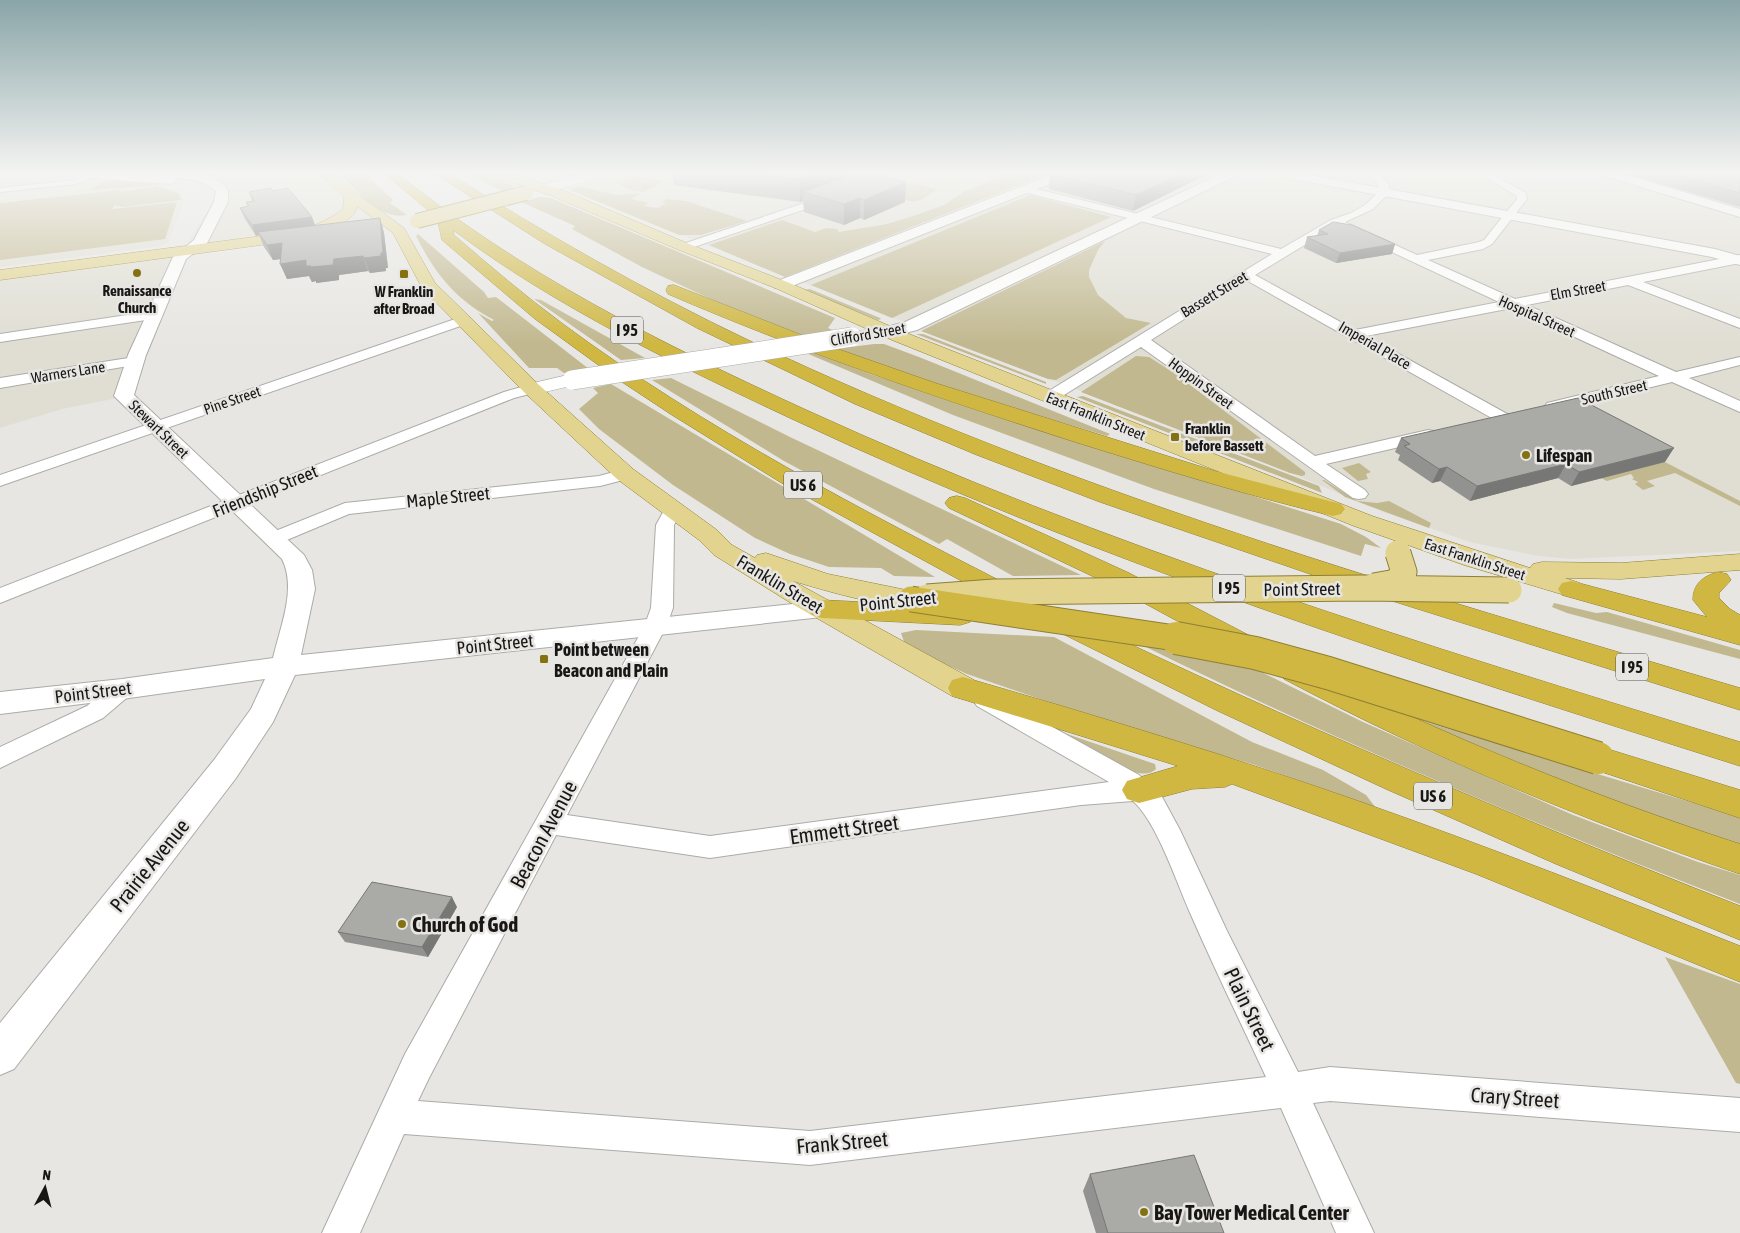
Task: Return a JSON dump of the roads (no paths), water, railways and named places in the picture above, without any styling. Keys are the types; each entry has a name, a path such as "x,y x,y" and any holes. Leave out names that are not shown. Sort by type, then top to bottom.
{"highway":[{"name":"US 6","path":"446,231 447,238 503,286 574,340 635,382 747,452 898,538 1122,653 1320,746 1560,850 1740,923"},
{"name":"I 95","path":"462,231 561,294 621,327 733,384 928,472 1143,557 1305,615 1740,754"},
{"name":"I 95","path":"534,231 612,275 739,342 843,390 974,445 1173,519 1329,572 1740,699"},
{"path":"539,231 729,314 865,367 970,402 1246,488 1333,509"},
{"path":"733,384 872,461 1128,582 1312,682 1392,722 1564,796 1740,859"},
{"path":"1729,579 1706,590 1706,600 1720,615 1740,628"},
{"path":"1571,589 1740,636"},
{"path":"911,599 1184,639 1278,659 1740,804"},
{"path":"822,609 1070,621"},
{"path":"963,688 1099,728 1254,779 1484,862 1740,964"},
{"path":"1139,790 1202,774 1217,773 1254,779"}],"main road":[{"path":"292,237 313,231"},
{"path":"0,275 187,244 292,237 346,231"},
{"name":"Franklin Street","path":"399,231 428,285 532,388 625,474 708,535 723,550 822,609 963,688"},
{"name":"East Franklin Street","path":"644,231 782,285 889,332 1363,521 1472,559 1571,589"},
{"name":"Clifford Street","path":"532,388 572,380 889,332"},
{"path":"1363,521 1388,540 1398,553 1404,572 1396,582 1363,588"},
{"path":"708,535 790,572 851,590 911,599"},
{"path":"1472,559 1556,571 1621,571 1740,562"},
{"name":"Point Street","path":"822,609 994,592 1363,588 1571,589 1729,579"}],"street":[{"name":"Stewart Street","path":"206,231 200,243 187,244 180,257 135,361 124,396 157,426 234,503 275,538 292,556 300,570 301,579"},
{"path":"684,247 736,231"},
{"path":"782,285 919,231"},
{"name":"Clifford Street","path":"889,332 911,326 1111,231"},
{"path":"1188,231 1282,254"},
{"name":"Bassett Street","path":"1050,397 1246,274 1321,231"},
{"name":"Hospital Street","path":"1353,231 1510,304 1740,407"},
{"path":"1414,259 1483,245 1488,242 1497,231"},
{"path":"1593,231 1715,253 1738,260"},
{"name":"Elm Street","path":"1356,334 1738,260"},
{"name":"Imperial Place","path":"1246,274 1503,418"},
{"path":"1629,281 1740,324"},
{"path":"0,338 154,315"},
{"name":"Pine Street","path":"0,481 464,320"},
{"name":"Hoppin Street","path":"1141,340 1359,494"},
{"name":"Warners Lane","path":"0,383 135,361"},
{"name":"South Street","path":"1539,410 1740,362"},
{"name":"Friendship Street","path":"0,596 511,394 532,388"},
{"path":"1476,424 1521,414"},
{"path":"1312,462 1440,432"},
{"name":"Maple Street","path":"275,538 345,509 600,481 625,474"},
{"name":"Beacon Avenue","path":"341,1233 393,1116 418,1066 655,627 662,608 664,525 674,509"},
{"name":"Prairie Avenue","path":"0,1054 14,1021 225,769 263,714 285,666 302,589 301,579"},
{"name":"Point Street","path":"0,703 122,689 285,666 822,609"},
{"name":"Franklin Street","path":"963,688 1130,782 1139,790"},
{"path":"0,758 95,712 122,689"},
{"name":"Emmett Street","path":"549,823 710,847 1081,795 1139,790"},
{"name":"Plain Street","path":"1139,790 1152,802 1168,830 1217,941 1290,1091 1355,1233"},
{"name":"Crary Street","path":"1290,1091 1330,1084 1740,1115"},
{"name":"Frank Street","path":"393,1116 810,1148 1290,1091"}],"place":[{"name":"Renaissance Church","path":"137,273"},
{"name":"W Franklin after Broad","path":"404,274"},
{"name":"Franklin before Bassett","path":"1175,437"},
{"name":"Lifespan","path":"1526,455"},
{"name":"Point between Beacon and Plain","path":"544,659"},
{"name":"Church of God","path":"402,924"},
{"name":"Bay Tower Medical Center","path":"1144,1212"}]}
